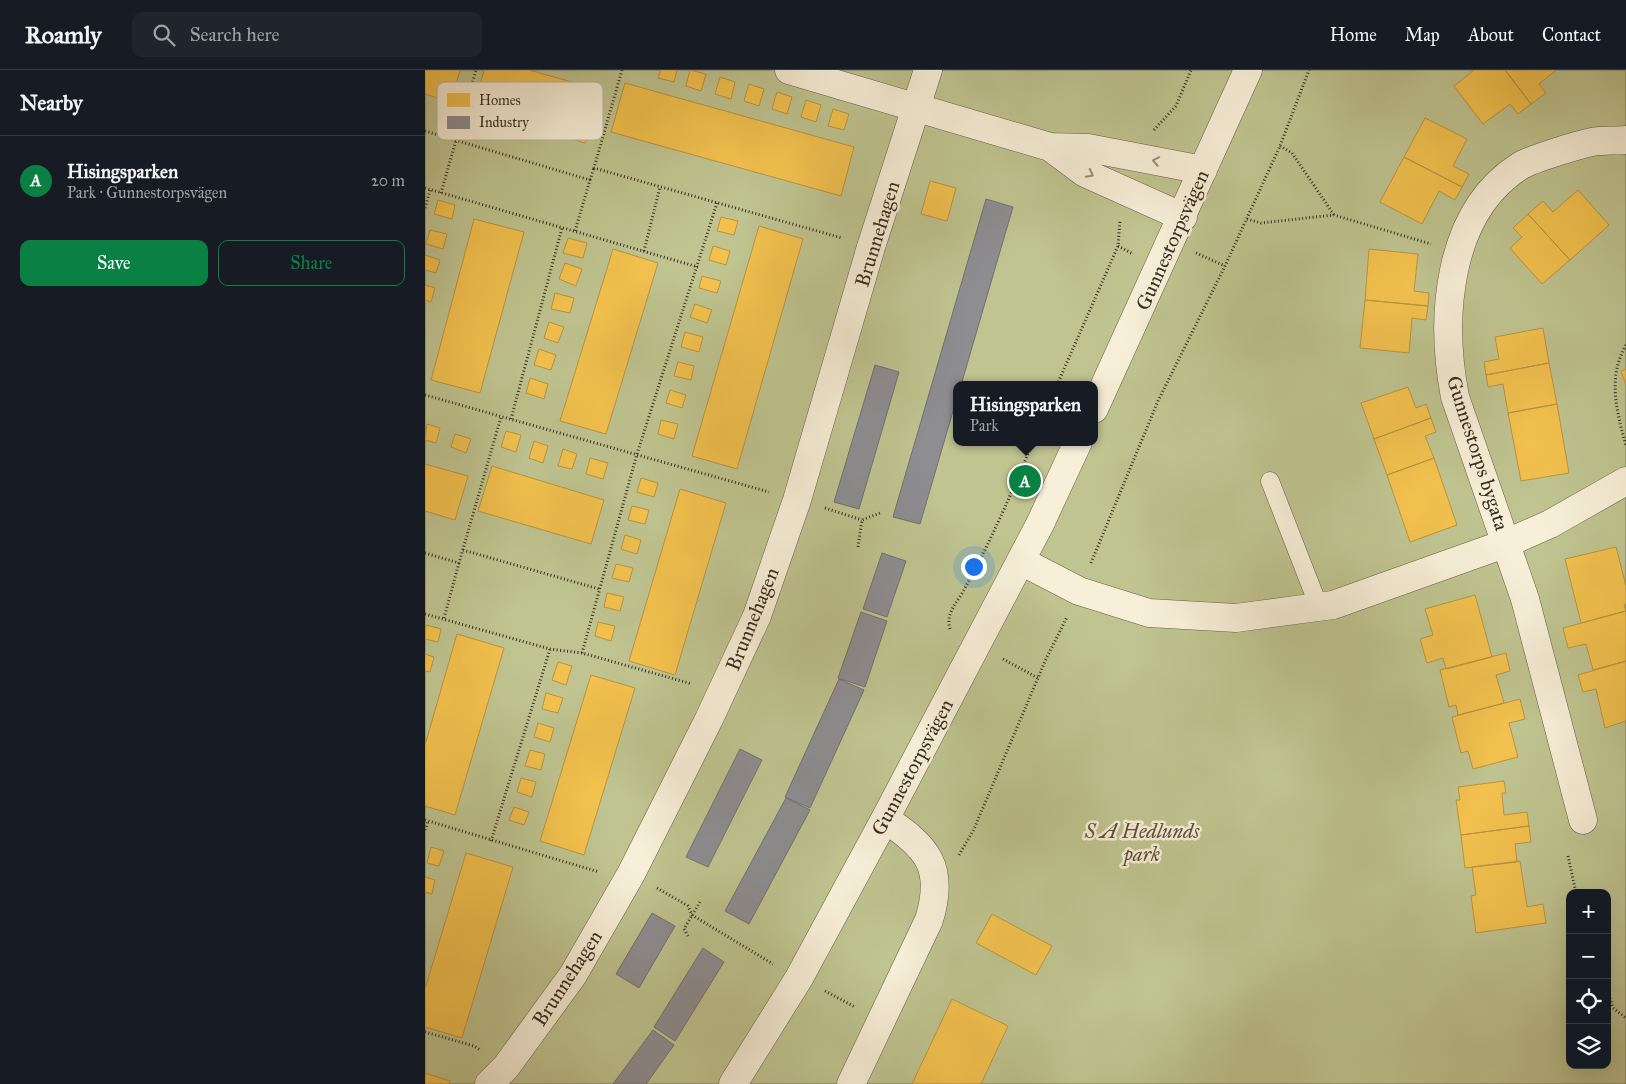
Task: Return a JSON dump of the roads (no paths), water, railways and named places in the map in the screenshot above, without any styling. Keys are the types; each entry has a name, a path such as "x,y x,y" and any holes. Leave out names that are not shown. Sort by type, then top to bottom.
{"street":[{"path":"789,70 1050,147 1088,148 1203,170"},
{"name":"Brunnehagen","path":"498,1075 573,975 631,874 757,616 797,500 871,247 928,70"},
{"name":"Gunnestorpsvägen","path":"1098,400 1183,217 1248,70"},
{"name":"Gunnestorps bygata","path":"1583,820 1537,640 1507,543 1455,397 1449,366 1451,297 1458,252 1465,229 1503,179 1522,165 1591,142 1626,140"},
{"path":"1050,147 1085,172 1183,217"},
{"name":"Gunnestorpsvägen","path":"733,1084 799,978 885,819 1021,561 1076,446"},
{"name":"Gunnestorps bygata","path":"1021,561 1079,591 1149,613 1236,618 1333,605 1507,543 1550,524 1626,481"},
{"path":"851,1084 929,920 936,898 935,877 929,857 905,832 885,819"}],"lane":[{"path":"1270,481 1319,607"}],"place":[{"name":"Hisingsparken","path":"1025,481"}],"park label":[{"name":"S A Hedlunds park","path":"1142,842"}]}
